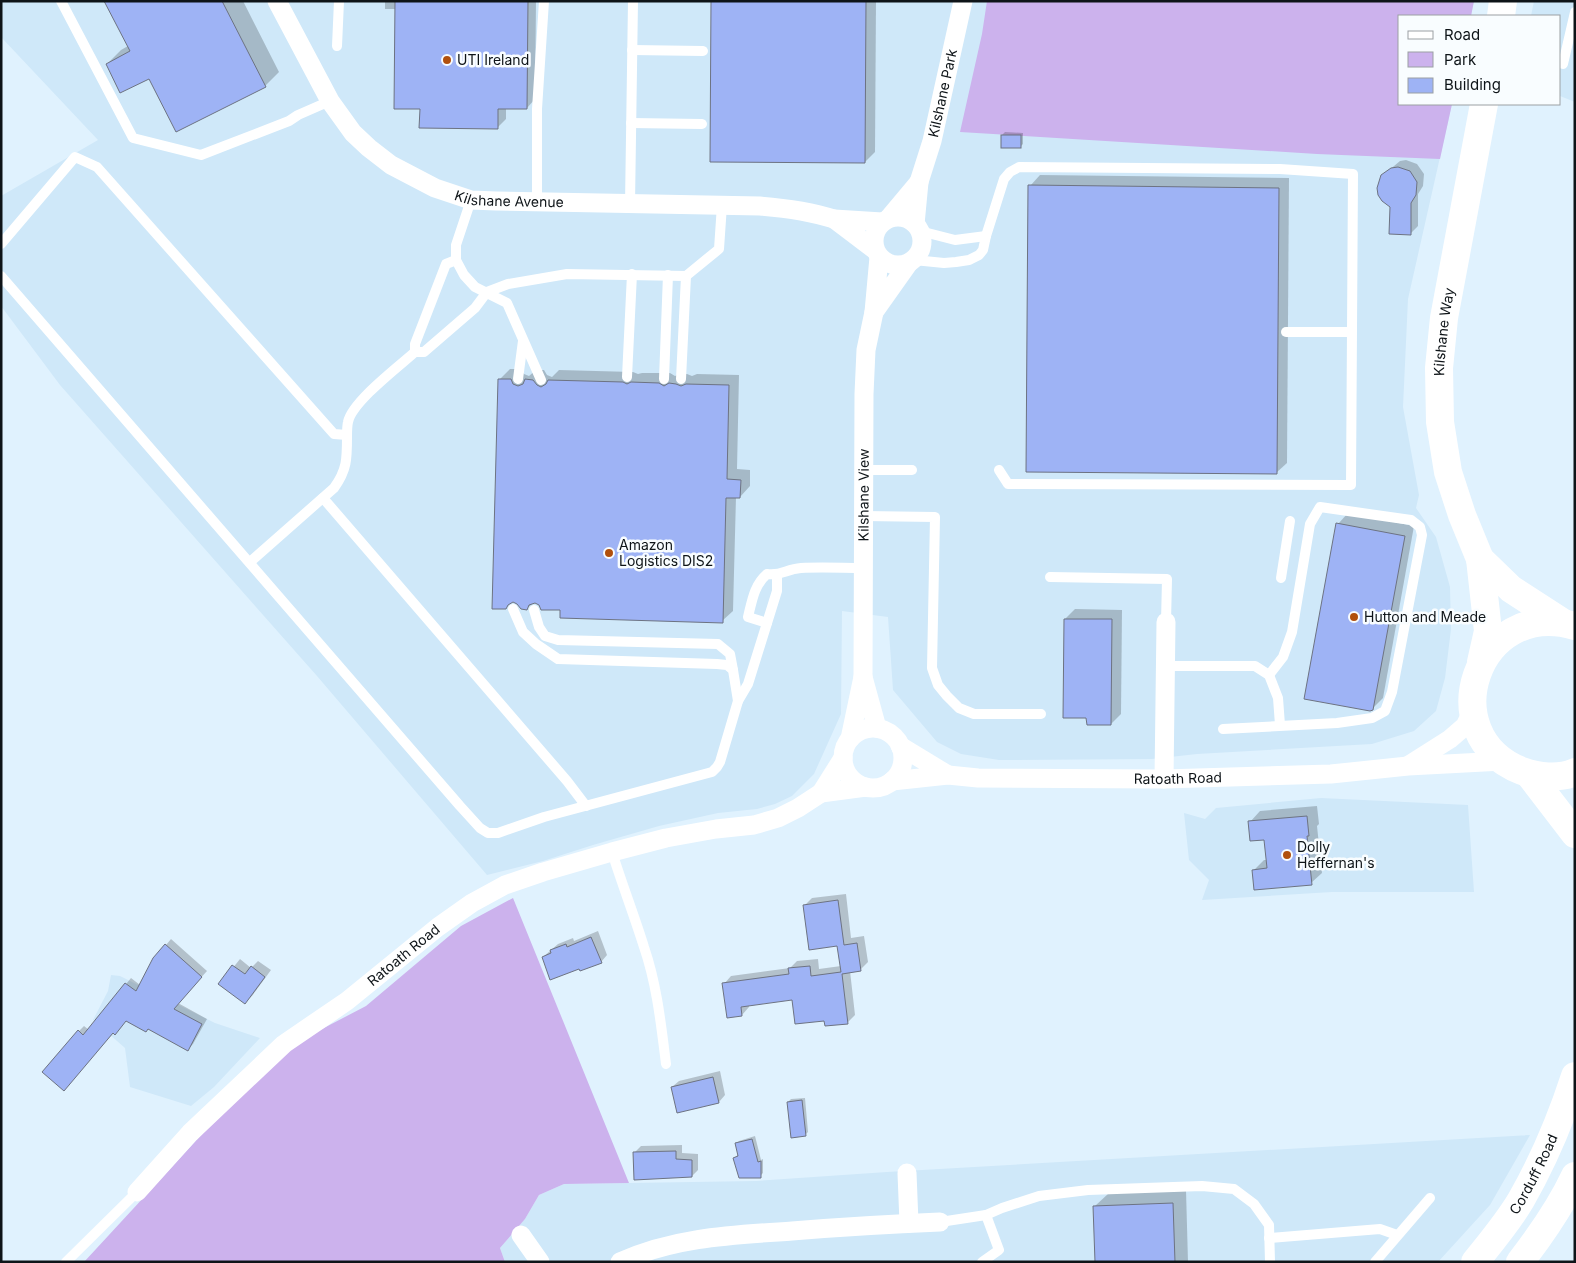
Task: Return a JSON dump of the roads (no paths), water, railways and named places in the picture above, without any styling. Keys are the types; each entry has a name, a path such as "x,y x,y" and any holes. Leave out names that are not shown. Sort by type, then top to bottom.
{"street":[{"name":"Kilshane Avenue","path":"277,1 330,101 353,133 391,165 435,188 470,200 786,208 834,219 885,221"},
{"name":"Kilshane Park","path":"917,227 919,182 932,141 962,1"},
{"path":"1501,15 1504,1"},
{"name":"Kilshane Way","path":"1484,105 1444,318 1439,368 1440,422 1448,472 1462,515 1480,558 1488,630 1481,662 1473,684 1473,710 1482,737 1491,750 1514,768 1529,774"},
{"name":"Kilshane Park","path":"885,221 919,182"},
{"path":"901,217 909,220 917,227 922,238 922,246 911,262 900,266 892,265 885,262 877,254 873,242 874,235 877,228 885,221 901,217"},
{"name":"Kilshane Avenue","path":"834,219 877,254"},
{"name":"Kilshane View","path":"850,739 863,678 866,350 874,312 877,254"},
{"name":"Kilshane View","path":"874,312 911,262"},
{"name":"Kilshane Way","path":"1480,558 1511,589 1568,624"},
{"path":"1164,779 1166,622"},
{"path":"1481,662 1490,649 1513,631 1532,623 1568,624"},
{"name":"Kilshane View","path":"863,678 877,728"},
{"name":"Ratoath Road","path":"1408,766 1450,739 1465,726 1473,710"},
{"path":"867,728 877,728 895,737 903,756 902,766 898,774 884,786 875,788 857,783 845,768 843,758 845,748 850,739 857,732 867,728"},
{"name":"Ratoath Road","path":"900,746 948,775"},
{"name":"Ratoath Road","path":"137,1192 190,1133 284,1044 347,1001 438,927 472,904 506,885 612,852 666,838 716,829 754,825 778,818 821,793 843,758"},
{"name":"Ratoath Road","path":"892,781 948,775 978,778 1164,779 1331,774 1408,766 1503,761"},
{"path":"1529,774 1550,777 1575,772"},
{"path":"1529,774 1575,834"},
{"name":"Ratoath Road","path":"821,793 866,787"},
{"name":"Corduff Road","path":"1475,1262 1520,1201 1537,1170 1561,1118 1575,1076"},
{"path":"907,1173 909,1223"},
{"path":"1520,1262 1545,1230 1575,1176"},
{"path":"620,1262 669,1244 698,1239 745,1234 940,1222"},
{"path":"521,1235 540,1262"}],"lane":[{"path":"61,1 133,138 201,155 289,121 330,101"},
{"path":"337,46 338,1"},
{"path":"537,202 537,109 544,1"},
{"path":"630,204 633,1"},
{"path":"1563,64 1575,12"},
{"path":"632,50 703,51"},
{"path":"631,123 702,124"},
{"path":"1,244 75,157 98,166 334,434 347,435"},
{"path":"911,262 944,263 969,260 979,255 983,250 1004,179 1010,172 1019,167 1280,169 1353,174 1350,485 1008,484 999,470"},
{"path":"470,200 456,245 456,260 464,275 475,286 507,302 541,380"},
{"path":"250,562 334,488 345,470 348,422 360,401 415,352 424,352 475,308 487,292 508,284 568,274 686,276 720,249 722,205"},
{"path":"917,227 956,240 986,236"},
{"path":"415,352 415,344 446,264 456,260"},
{"path":"627,377 632,274"},
{"path":"1,276 480,828 488,833 498,833 586,806 712,772 720,762 738,701 748,684 777,591 777,576"},
{"path":"664,379 668,276"},
{"path":"681,379 686,276"},
{"path":"1286,332 1352,332"},
{"path":"518,379 523,340"},
{"path":"864,470 912,470"},
{"path":"323,498 568,781 586,806"},
{"path":"1223,729 1337,723 1372,718 1385,711 1392,692 1400,653 1422,535 1420,527 1411,520 1320,507 1310,524 1292,632 1283,657 1269,675"},
{"path":"864,516 935,517 932,668 938,685 947,696 959,708 974,714 1040,714"},
{"path":"1281,578 1290,521"},
{"path":"767,623 748,618 756,588 760,580 767,574 777,576 786,571 799,568 863,568"},
{"path":"1050,577 1167,579 1166,622"},
{"path":"513,609 523,632 536,644 558,659 717,664 727,665 733,670"},
{"path":"534,610 539,627 545,636 558,640 718,644 730,654 738,701"},
{"path":"536,644 545,636"},
{"path":"1165,666 1255,666 1269,675 1278,698 1280,725"},
{"path":"612,852 645,947 658,1002 666,1064"},
{"path":"940,1222 986,1215 1039,1196 1088,1190 1210,1187 1234,1189 1254,1204 1269,1225 1270,1262"},
{"name":"Ratoath Road","path":"66,1262 137,1192"},
{"path":"1374,1262 1430,1198"},
{"path":"982,1262 999,1250 986,1215"},
{"path":"1269,1238 1380,1229 1397,1235"}],"place":[{"name":"UTI Ireland","path":"447,60"},
{"name":"Amazon Logistics DIS2","path":"609,553"},
{"name":"Hutton and Meade","path":"1354,617"},
{"name":"Dolly Heffernan's","path":"1287,855"}]}
